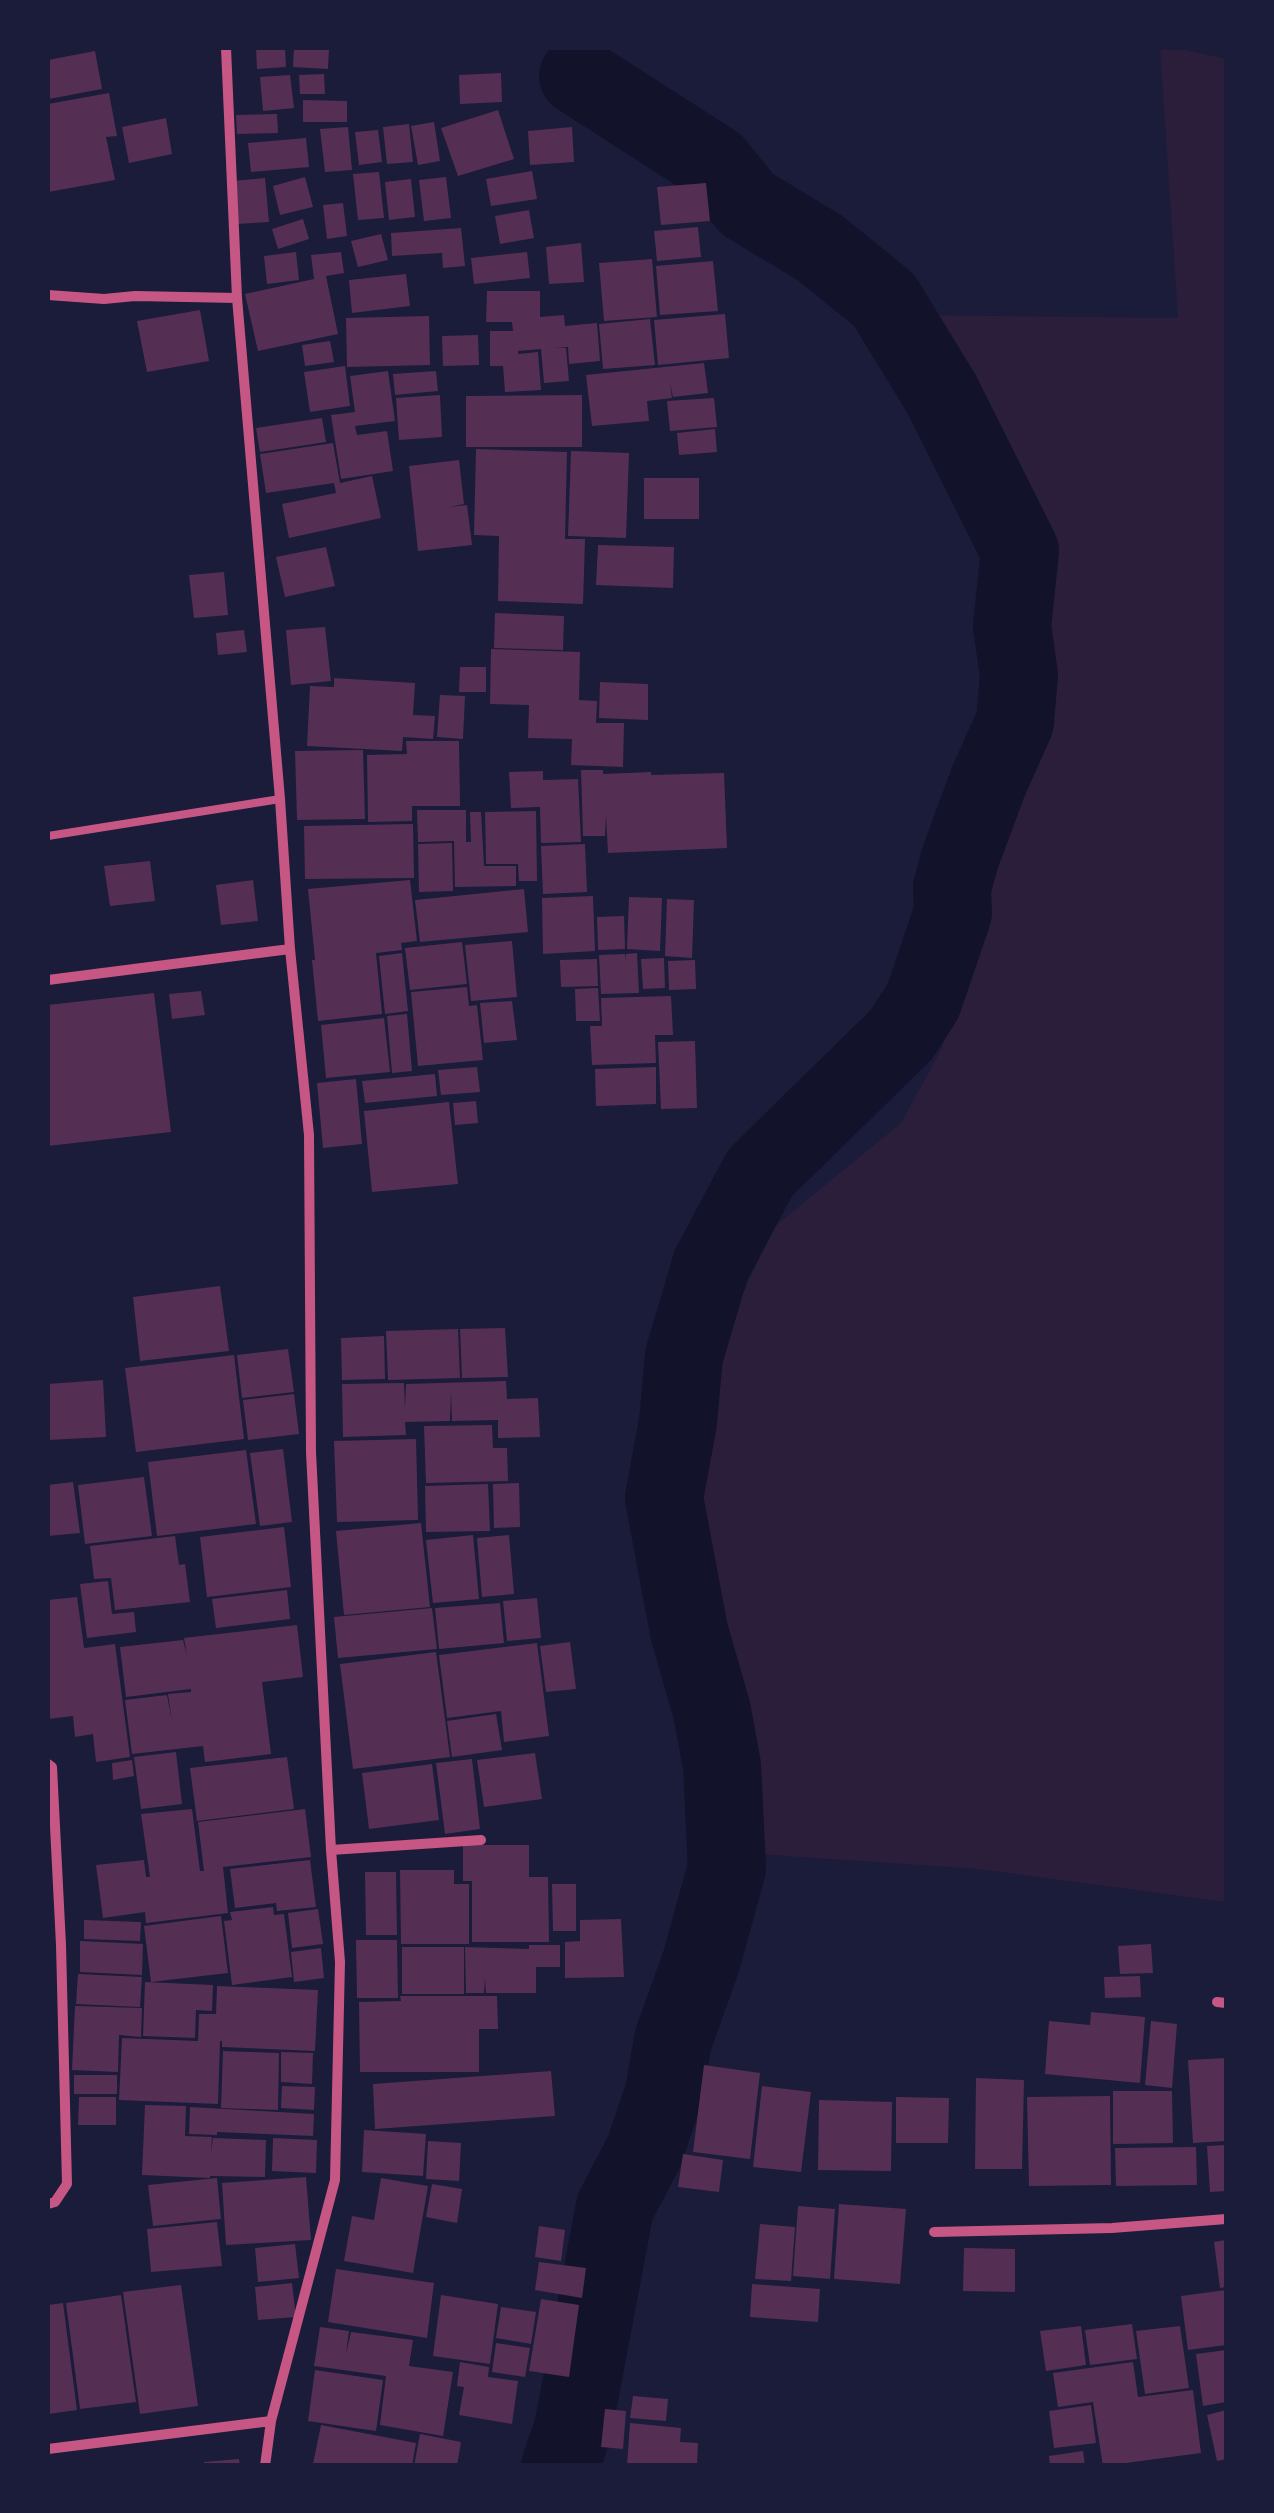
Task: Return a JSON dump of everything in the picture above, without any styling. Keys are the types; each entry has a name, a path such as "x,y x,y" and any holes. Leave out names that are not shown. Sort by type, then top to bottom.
{"street":[{"path":"226,48 237,298 309,1135 312,1452 340,1962 336,2180 271,2421 265,2466"},
{"path":"48,296 237,298"},
{"path":"48,980 290,949"},
{"path":"48,1764 52,1767 62,1944 67,2184 55,2202 48,2204"},
{"path":"332,1850 480,1840"},
{"path":"48,1947 62,1944"},
{"path":"934,2232 1112,2228 1226,2219"},
{"path":"48,2449 271,2421"}],"lane":[{"path":"48,836 280,799"}],"shaded area":[{"path":"1160,48 1226,59 1226,1902 978,1869 743,1853 689,1487 722,1336 775,1226 901,1123 942,1048 1016,792 1050,597 995,452 915,315 1178,318"}],"building":[{"path":"256,48 285,48 286,67 257,69"},
{"path":"294,48 329,48 328,69 293,67"},
{"path":"95,51 102,89 49,99 48,60"},
{"path":"501,73 502,102 460,104 459,75"},
{"path":"324,74 325,94 300,94 299,75"},
{"path":"290,75 294,108 263,111 260,77"},
{"path":"109,93 117,136 106,137 115,180 48,192 48,104"},
{"path":"303,100 347,101 347,122 303,122"},
{"path":"498,110 514,159 458,176 441,128"},
{"path":"277,114 278,133 237,134 236,115"},
{"path":"166,118 172,154 129,163 122,127"},
{"path":"434,122 440,161 418,165 411,126"},
{"path":"409,124 413,162 387,164 383,127"},
{"path":"348,127 352,170 325,172 320,129"},
{"path":"572,127 574,162 530,165 528,131"},
{"path":"378,130 382,162 359,165 355,132"},
{"path":"306,138 309,167 251,172 248,143"},
{"path":"532,171 537,199 491,206 486,179"},
{"path":"379,172 384,218 358,220 353,174"},
{"path":"305,177 313,207 280,215 273,186"},
{"path":"446,177 451,218 424,221 419,180"},
{"path":"265,178 269,222 237,224 233,181"},
{"path":"411,179 415,217 389,220 385,182"},
{"path":"706,183 710,221 661,225 657,187"},
{"path":"343,203 347,236 327,239 323,205"},
{"path":"529,210 534,238 500,244 495,216"},
{"path":"303,219 309,239 278,249 272,229"},
{"path":"698,227 701,257 657,261 654,231"},
{"path":"461,228 465,266 443,268 442,253 392,256 391,233"},
{"path":"381,234 388,260 358,267 351,241"},
{"path":"581,243 584,282 549,284 546,247"},
{"path":"296,252 299,280 267,284 264,256"},
{"path":"341,252 344,273 326,276 338,334 258,351 245,294 314,279 311,255"},
{"path":"527,252 530,278 474,284 471,258"},
{"path":"652,259 657,317 604,321 599,263"},
{"path":"713,261 718,311 660,315 656,266"},
{"path":"406,274 410,306 352,313 349,280"},
{"path":"487,291 540,291 540,317 564,315 565,326 597,323 600,361 569,364 568,347 555,348 566,348 569,381 544,383 541,349 518,351 538,352 541,390 505,392 503,366 490,366 490,331 513,331 512,322 486,322"},
{"path":"200,310 209,361 147,372 137,321"},
{"path":"725,314 729,358 658,365 654,320"},
{"path":"429,316 430,365 347,367 346,318"},
{"path":"650,319 655,365 603,369 599,324"},
{"path":"478,335 479,365 443,366 442,336"},
{"path":"330,341 334,362 305,366 302,345"},
{"path":"704,363 708,393 673,397 670,383 672,398 647,401 649,421 592,426 586,375"},
{"path":"345,366 350,406 310,412 304,372"},
{"path":"388,371 395,421 355,426 357,435 387,431 393,471 341,479 331,415 355,412 350,376"},
{"path":"436,371 438,391 395,395 393,374"},
{"path":"440,395 442,437 399,440 396,398"},
{"path":"582,395 582,447 466,447 466,396"},
{"path":"714,398 717,427 670,431 667,401"},
{"path":"322,418 326,442 260,452 256,428"},
{"path":"715,429 717,452 679,455 677,433"},
{"path":"333,443 340,483 372,476 381,518 289,538 282,504 336,493 334,483 266,493 260,454"},
{"path":"476,449 567,452 565,539 585,539 583,604 498,601 499,536 474,535"},
{"path":"571,451 629,453 626,538 568,536"},
{"path":"459,460 464,504 450,507 467,505 472,545 418,551 409,466"},
{"path":"644,478 699,478 699,519 644,519"},
{"path":"598,545 674,547 673,588 596,585"},
{"path":"326,547 335,586 285,597 276,557"},
{"path":"224,572 228,615 194,618 189,575"},
{"path":"495,613 564,616 563,650 494,648"},
{"path":"325,627 331,681 291,685 286,630"},
{"path":"244,630 247,652 218,655 216,633"},
{"path":"491,649 580,652 579,700 597,701 596,723 624,723 623,767 571,765 572,739 528,738 529,705 490,704"},
{"path":"460,667 486,667 486,692 459,692"},
{"path":"334,678 415,683 413,715 435,716 433,739 403,737 402,751 307,746 310,686 334,687"},
{"path":"600,682 648,684 648,720 599,718"},
{"path":"440,695 465,696 463,739 437,737"},
{"path":"406,741 459,741 460,806 412,806 412,821 368,822 367,755 407,754"},
{"path":"363,750 365,819 297,820 295,751"},
{"path":"581,770 603,770 603,774 724,773 727,848 608,853 606,815 605,836 583,836"},
{"path":"543,771 543,780 578,779 581,842 541,843 540,807 511,808 509,772"},
{"path":"417,810 466,810 466,842 471,842 470,812 481,812 484,866 516,866 516,886 455,887 454,841 418,842"},
{"path":"536,811 537,881 519,881 518,864 486,864 485,812"},
{"path":"413,824 414,878 305,879 304,826"},
{"path":"452,843 453,891 419,892 418,844"},
{"path":"585,844 587,892 543,894 541,846"},
{"path":"150,861 155,901 110,906 104,866"},
{"path":"253,880 258,921 221,925 216,885"},
{"path":"410,880 417,941 401,943 402,950 376,953 382,1014 318,1021 308,889"},
{"path":"524,889 528,932 420,942 415,900"},
{"path":"593,896 595,951 543,954 542,898"},
{"path":"629,897 662,898 660,951 627,949"},
{"path":"667,899 694,900 692,958 665,956"},
{"path":"624,916 625,949 598,950 597,917"},
{"path":"512,941 517,997 471,1001 465,945"},
{"path":"462,942 467,984 410,990 405,948"},
{"path":"402,953 408,1011 385,1014 379,956"},
{"path":"637,953 639,993 601,994 599,955 625,954 626,960 626,954"},
{"path":"664,958 665,988 643,989 641,959"},
{"path":"597,959 598,986 561,987 560,960"},
{"path":"695,960 696,989 669,990 668,961"},
{"path":"467,987 469,1006 477,1005 483,1060 418,1066 411,992"},
{"path":"598,988 600,1021 576,1021 575,989"},
{"path":"201,991 205,1015 172,1019 169,994"},
{"path":"154,993 171,1132 48,1146 48,1005"},
{"path":"671,996 673,1035 655,1035 656,1063 592,1065 590,1026 602,1026 601,998"},
{"path":"512,1001 517,1040 484,1043 480,1003"},
{"path":"407,1014 412,1071 392,1073 387,1016"},
{"path":"384,1018 390,1072 326,1078 321,1025"},
{"path":"695,1041 697,1108 661,1109 658,1042"},
{"path":"477,1067 480,1092 441,1095 438,1070"},
{"path":"656,1067 656,1104 596,1106 595,1069"},
{"path":"435,1074 437,1096 365,1103 362,1081"},
{"path":"356,1079 362,1144 323,1148 317,1083"},
{"path":"476,1101 478,1123 455,1125 453,1103"},
{"path":"449,1102 458,1184 372,1192 364,1111"},
{"path":"220,1286 229,1351 140,1361 133,1297"},
{"path":"505,1328 508,1377 462,1378 460,1329"},
{"path":"458,1329 460,1378 388,1380 386,1331"},
{"path":"384,1336 385,1379 342,1380 341,1338"},
{"path":"288,1349 294,1392 242,1398 237,1355"},
{"path":"234,1355 244,1439 136,1452 125,1368"},
{"path":"103,1380 106,1437 48,1440 48,1384"},
{"path":"506,1381 507,1399 538,1398 540,1437 498,1438 498,1420 452,1421 451,1392 450,1421 405,1422 406,1435 343,1437 342,1384 404,1383 405,1409 406,1384"},
{"path":"294,1394 299,1434 248,1440 243,1400"},
{"path":"492,1425 493,1448 507,1448 508,1481 426,1483 424,1426"},
{"path":"416,1439 418,1520 337,1522 334,1441"},
{"path":"283,1449 292,1522 260,1526 250,1453"},
{"path":"246,1450 256,1524 157,1536 148,1462"},
{"path":"144,1477 152,1536 85,1544 78,1485"},
{"path":"73,1482 80,1533 48,1536 48,1485"},
{"path":"519,1483 520,1527 494,1528 493,1484"},
{"path":"488,1484 490,1531 426,1532 425,1486"},
{"path":"421,1523 430,1607 344,1615 336,1531"},
{"path":"284,1527 291,1587 207,1597 200,1537"},
{"path":"473,1535 479,1599 433,1603 426,1540"},
{"path":"509,1535 514,1594 482,1597 477,1538"},
{"path":"175,1536 179,1565 185,1564 190,1602 115,1610 111,1578 94,1579 90,1546"},
{"path":"108,1581 112,1614 134,1612 136,1632 87,1638 80,1584"},
{"path":"287,1590 290,1619 216,1628 212,1599"},
{"path":"77,1597 84,1648 115,1644 130,1757 96,1762 93,1734 75,1737 73,1716 48,1719 48,1600"},
{"path":"537,1598 541,1638 507,1641 503,1601"},
{"path":"500,1603 504,1643 439,1649 435,1608"},
{"path":"432,1608 437,1649 338,1658 334,1617"},
{"path":"297,1625 303,1677 262,1682 271,1754 205,1762 203,1746 132,1754 125,1700 167,1695 172,1721 168,1694 191,1689 126,1697 120,1647 183,1640 187,1656 184,1638"},
{"path":"570,1642 576,1689 546,1692 540,1646"},
{"path":"537,1643 549,1736 504,1742 501,1711 447,1718 439,1655"},
{"path":"436,1652 450,1757 353,1769 340,1664"},
{"path":"496,1714 502,1750 452,1757 447,1721"},
{"path":"176,1752 182,1804 141,1809 134,1757"},
{"path":"535,1753 542,1799 484,1807 477,1760"},
{"path":"287,1757 294,1809 197,1821 190,1768"},
{"path":"472,1759 480,1829 445,1834 436,1763"},
{"path":"132,1760 134,1776 113,1780 112,1763"},
{"path":"432,1764 439,1820 369,1829 362,1773"},
{"path":"192,1809 200,1871 204,1871 198,1822 305,1809 311,1857 223,1867 228,1913 146,1923 145,1912 103,1918 96,1865 144,1860 146,1877 150,1877 141,1814"},
{"path":"463,1845 529,1845 529,1877 548,1877 549,1942 472,1942 472,1881 463,1881"},
{"path":"310,1860 316,1907 277,1911 276,1903 235,1908 230,1869"},
{"path":"400,1870 454,1870 454,1884 469,1884 469,1944 401,1944"},
{"path":"365,1872 396,1872 397,1935 366,1935"},
{"path":"552,1884 576,1884 576,1931 553,1931"},
{"path":"273,1907 274,1915 284,1914 292,1977 232,1985 224,1921 232,1920 230,1912"},
{"path":"318,1909 323,1944 292,1948 288,1913"},
{"path":"221,1916 228,1973 151,1982 144,1926"},
{"path":"621,1919 624,1977 565,1978 565,1942 580,1941 580,1920"},
{"path":"84,1920 141,1922 140,1941 84,1939"},
{"path":"356,1940 397,1940 398,1998 357,1998"},
{"path":"80,1941 143,1944 142,1975 80,1972"},
{"path":"1151,1944 1153,1973 1120,1974 1118,1946"},
{"path":"529,1945 560,1945 560,1967 536,1967 536,1993 486,1993 485,1979 484,1993 466,1993 465,1947 529,1949"},
{"path":"402,1947 464,1947 464,1994 402,1994"},
{"path":"321,1948 324,1978 294,1982 291,1952"},
{"path":"78,1974 142,1977 140,2007 76,2004"},
{"path":"1140,1976 1141,1997 1105,1998 1104,1977"},
{"path":"145,1982 213,1985 212,2011 196,2010 195,2038 143,2036"},
{"path":"217,1986 318,1990 315,2051 222,2047 220,2041 218,2104 119,2100 122,2038 198,2041 199,2014 216,2014"},
{"path":"400,1996 497,1996 498,2029 479,2029 479,2072 360,2072 359,2002 401,2001"},
{"path":"75,2006 142,2008 141,2037 119,2035 118,2072 72,2070"},
{"path":"1091,2012 1145,2017 1140,2083 1045,2074 1049,2021 1090,2025"},
{"path":"1151,2021 1177,2024 1172,2088 1145,2085"},
{"path":"223,2051 279,2053 278,2110 221,2108"},
{"path":"281,2052 313,2053 312,2084 281,2082"},
{"path":"1226,2058 1226,2141 1193,2143 1188,2060"},
{"path":"704,2065 760,2073 750,2159 693,2152"},
{"path":"551,2071 555,2116 375,2129 373,2084"},
{"path":"74,2075 117,2075 117,2094 74,2094"},
{"path":"976,2078 1024,2080 1022,2169 975,2169"},
{"path":"282,2086 315,2087 314,2110 281,2108"},
{"path":"762,2086 811,2092 801,2172 753,2167"},
{"path":"1113,2091 1172,2091 1173,2143 1113,2144"},
{"path":"1110,2096 1111,2185 1029,2186 1027,2097"},
{"path":"79,2097 116,2097 116,2125 78,2125"},
{"path":"896,2097 949,2098 948,2143 896,2143"},
{"path":"819,2100 892,2102 891,2171 818,2170"},
{"path":"145,2105 186,2106 185,2136 212,2137 211,2153 213,2138 266,2140 265,2177 142,2175"},
{"path":"190,2107 314,2114 313,2136 189,2134"},
{"path":"364,2130 426,2134 423,2176 362,2172"},
{"path":"273,2138 317,2140 316,2173 272,2171"},
{"path":"428,2141 461,2143 459,2181 426,2179"},
{"path":"1226,2145 1226,2191 1210,2192 1207,2146"},
{"path":"1196,2147 1197,2185 1116,2186 1115,2148"},
{"path":"683,2154 723,2160 719,2192 678,2187"},
{"path":"306,2177 311,2240 226,2245 222,2183"},
{"path":"217,2178 221,2219 153,2226 148,2185"},
{"path":"381,2178 428,2186 413,2273 344,2261 352,2216 374,2220"},
{"path":"432,2184 462,2189 457,2223 426,2217"},
{"path":"839,2204 906,2209 900,2284 834,2279"},
{"path":"798,2206 835,2209 830,2279 793,2276"},
{"path":"217,2222 222,2266 151,2272 147,2229"},
{"path":"760,2224 795,2227 791,2281 755,2279"},
{"path":"539,2226 565,2230 561,2261 535,2257"},
{"path":"1226,2240 1226,2287 1220,2288 1214,2242"},
{"path":"295,2244 299,2278 258,2282 255,2248"},
{"path":"964,2248 1015,2249 1015,2292 963,2291"},
{"path":"539,2262 586,2268 582,2298 535,2290"},
{"path":"336,2269 434,2283 427,2338 328,2322"},
{"path":"292,2283 296,2317 258,2320 255,2287"},
{"path":"752,2284 820,2289 818,2322 750,2317"},
{"path":"181,2285 198,2406 140,2414 123,2292"},
{"path":"1226,2290 1226,2345 1188,2350 1181,2296"},
{"path":"121,2295 136,2402 80,2409 66,2303"},
{"path":"441,2295 498,2304 490,2364 433,2356"},
{"path":"541,2299 579,2305 569,2377 529,2371"},
{"path":"63,2303 77,2410 48,2414 48,2305"},
{"path":"501,2307 536,2312 531,2344 496,2338"},
{"path":"1132,2324 1137,2359 1090,2365 1085,2330"},
{"path":"1081,2326 1086,2365 1046,2371 1040,2331"},
{"path":"1180,2326 1189,2388 1145,2394 1136,2331"},
{"path":"320,2327 349,2331 346,2354 351,2332 413,2340 409,2366 453,2372 443,2436 380,2425 386,2376 314,2366"},
{"path":"496,2343 530,2348 525,2377 492,2372"},
{"path":"1226,2350 1226,2402 1203,2406 1196,2354"},
{"path":"460,2362 489,2367 488,2377 518,2381 512,2424 459,2415 464,2387 457,2386"},
{"path":"1133,2362 1138,2397 1193,2390 1201,2453 1103,2466 1093,2402 1058,2407 1053,2373"},
{"path":"315,2370 383,2380 376,2431 308,2421"},
{"path":"633,2396 668,2399 666,2421 630,2418"},
{"path":"1091,2405 1096,2443 1054,2448 1049,2411"},
{"path":"605,2409 626,2411 623,2449 601,2447"},
{"path":"1226,2410 1226,2459 1217,2461 1207,2415"},
{"path":"630,2423 681,2428 680,2442 698,2443 697,2466 627,2466"},
{"path":"321,2425 416,2443 412,2466 313,2464"},
{"path":"420,2434 461,2442 457,2466 414,2466"},
{"path":"1083,2451 1085,2466 1050,2466 1049,2456"},
{"path":"239,2459 240,2466 204,2466 204,2462"}],"waterway":[{"path":"560,2466 573,2429 615,2207 644,2152 664,2093 673,2040 701,1962 727,1868 722,1766 712,1711 689,1631 664,1498 678,1422 684,1356 711,1265 760,1173 901,1035 923,1001 953,913 952,888 960,858 1015,722 1019,675 1012,626 1020,551 941,393 884,300 820,248 747,204 715,164 578,76"}]}
